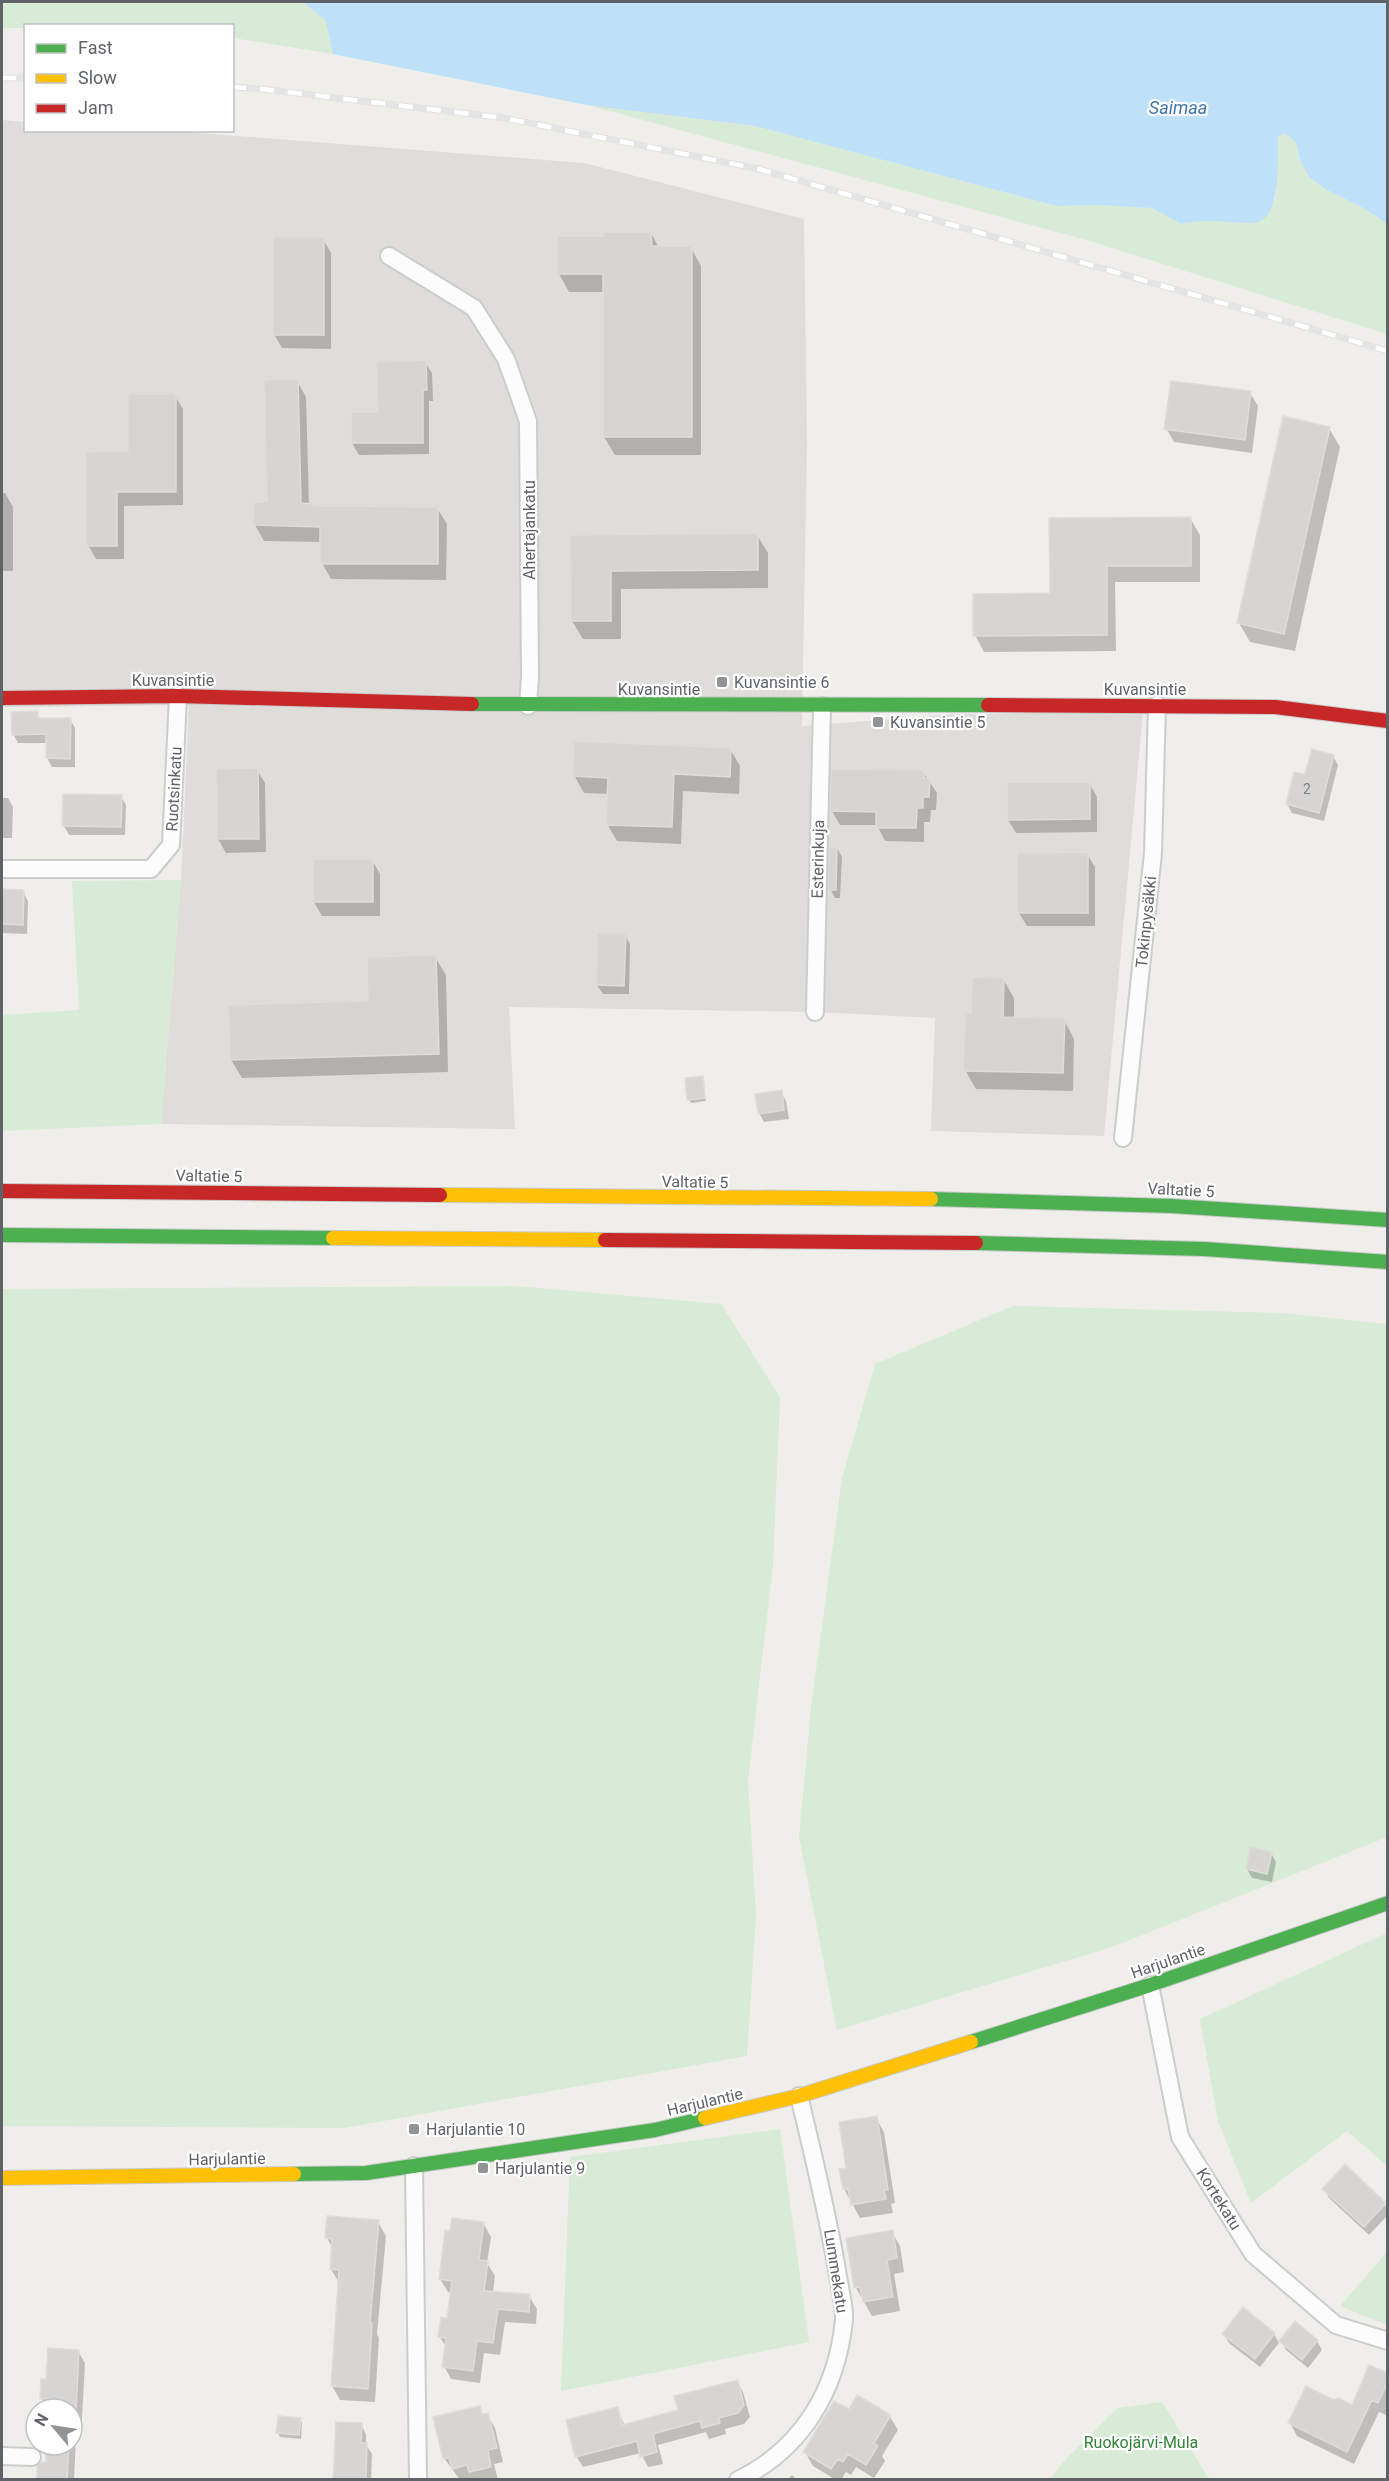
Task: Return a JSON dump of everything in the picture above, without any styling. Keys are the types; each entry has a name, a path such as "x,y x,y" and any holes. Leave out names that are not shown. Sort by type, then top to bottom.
{"main road":[{"name":"Kuvansintie","path":"2,698 178,696 528,706 1157,705 1275,707 1388,721"},
{"name":"Valtatie 5","path":"2,1191 1002,1200 1172,1206 1388,1220"},
{"path":"2,1235 1071,1244 1215,1250 1388,1262"},
{"name":"Harjulantie","path":"2,2178 366,2174 655,2130 799,2096 1150,1985 1388,1903"}],"street":[{"name":"Ahertajankatu","path":"389,256 474,308 506,359 528,421 530,676 528,706"},
{"name":"Ruotsinkatu","path":"2,869 152,869 171,845 178,696"},
{"name":"Tokinpysäkki","path":"1123,1138 1153,853 1157,705"},
{"name":"Esterinkuja","path":"814,1012 822,706"},
{"name":"Kortekatu","path":"1150,1985 1180,2138 1252,2254 1336,2325 1388,2341"},
{"name":"Lummekatu","path":"738,2480 781,2451 807,2426 826,2392 838,2354 844,2318 828,2217 799,2096"},
{"path":"414,2166 418,2480"},
{"path":"2,2456 24,2457"}],"shaded area":[{"path":"2,120 24,122 24,132 187,132 584,163 804,219 807,443 802,726 957,714 1143,712 1104,1136 931,1131 935,1018 815,1012 509,1007 515,1129 161,1124 181,880 189,705 2,707"}],"green space":[{"path":"2,2 512,2 673,116 755,126 1057,206 1097,205 1152,208 1181,224 1201,219 1255,223 1275,200 1278,137 1284,133 1296,142 1300,160 1327,190 1367,210 1387,224 1387,334 1083,239 587,105 333,54 234,38 234,24 24,24 24,28 2,28"},
{"path":"181,880 161,1124 2,1131 2,1015 79,1010 72,881"},
{"path":"516,1286 721,1304 780,1397 773,1565 748,1780 756,1916 747,2056 344,2128 2,2126 2,1289"},
{"path":"1013,1306 1282,1313 1387,1324 1387,1837 1112,1947 837,2030 799,1837 811,1708 842,1478 875,1364"},
{"path":"1387,1933 1387,2166 1347,2131 1251,2203 1218,2121 1200,2019"},
{"path":"780,2129 809,2342 561,2391 570,2157"},
{"path":"1387,2252 1387,2325 1340,2306"},
{"name":"Ruokojärvi-Mula","path":"1162,2402 1209,2479 1050,2479 1066,2459 1118,2408"}],"water":[{"name":"Saimaa","path":"303,2 1387,2 1387,224 1367,210 1327,190 1309,177 1300,160 1296,142 1284,133 1278,137 1276,188 1269,213 1261,220 1251,223 1208,221 1181,224 1152,208 1097,205 1057,206 755,126 587,105 333,54 326,21"}],"building":[{"path":"603,232 651,232 652,246 692,246 692,437 603,437 603,274 557,274 557,236 603,236"},
{"path":"273,237 324,237 324,335 273,335"},
{"path":"426,360 427,390 423,390 423,443 351,443 351,412 378,412 376,362"},
{"path":"298,379 301,503 313,504 313,506 438,507 438,564 320,564 320,527 253,525 254,502 267,502 264,380"},
{"path":"1171,381 1251,391 1245,440 1164,429"},
{"path":"128,394 176,394 176,492 117,492 117,546 86,546 86,452 128,451"},
{"path":"1283,416 1330,427 1284,634 1237,623"},
{"path":"1191,517 1191,566 1107,566 1107,635 973,636 973,594 1050,593 1049,518"},
{"path":"758,533 758,570 611,571 611,621 571,621 570,535"},
{"path":"38,711 38,718 71,718 70,759 46,758 46,734 12,735 11,712"},
{"path":"574,741 731,748 730,777 674,774 672,827 606,825 608,778 572,776"},
{"path":"1312,749 1334,755 1319,813 1286,804 1294,772 1305,774"},
{"path":"258,768 259,839 217,839 216,769"},
{"path":"831,769 924,770 924,778 930,778 929,797 923,797 923,808 917,808 916,828 876,828 876,812 830,811"},
{"path":"1007,782 1090,782 1090,819 1007,820"},
{"path":"63,794 122,795 121,827 62,826"},
{"path":"829,847 837,847 836,890 828,890"},
{"path":"1088,852 1088,913 1017,913 1017,853"},
{"path":"313,859 373,859 373,902 313,902"},
{"path":"2,889 24,890 23,925 2,924"},
{"path":"597,933 626,933 624,986 596,985"},
{"path":"436,955 439,1054 230,1060 228,1005 368,1001 367,957"},
{"path":"972,977 1004,978 1003,1017 1065,1018 1063,1073 963,1071 965,1014 971,1014"},
{"path":"703,1076 705,1098 687,1100 685,1078"},
{"path":"782,1090 784,1110 758,1114 755,1094"},
{"path":"1250,1847 1272,1852 1267,1874 1246,1869"},
{"path":"877,2116 888,2190 884,2190 886,2199 851,2205 848,2189 843,2189 839,2169 846,2168 839,2122"},
{"path":"1345,2164 1386,2203 1364,2227 1322,2189"},
{"path":"327,2216 379,2220 370,2323 372,2323 368,2389 331,2386 339,2270 330,2269 332,2239 325,2238"},
{"path":"452,2218 484,2222 479,2260 488,2261 484,2291 530,2294 529,2312 498,2309 493,2343 477,2341 473,2371 442,2367 446,2338 438,2337 441,2317 447,2318 452,2281 439,2279 445,2230 450,2231"},
{"path":"893,2230 897,2258 887,2260 893,2297 863,2302 860,2287 854,2288 846,2238"},
{"path":"1243,2307 1275,2333 1255,2359 1222,2334"},
{"path":"1295,2321 1318,2340 1302,2360 1279,2341"},
{"path":"48,2348 79,2350 77,2397 40,2397 41,2379 46,2379"},
{"path":"1369,2365 1388,2373 1388,2382 1378,2403 1372,2400 1347,2452 1288,2423 1306,2386 1334,2400 1339,2398 1352,2405"},
{"path":"738,2380 744,2405 738,2413 719,2418 720,2423 702,2428 700,2421 653,2434 657,2452 640,2457 637,2441 575,2457 566,2420 618,2407 622,2425 678,2410 674,2396"},
{"path":"857,2395 891,2415 874,2443 878,2446 866,2465 848,2454 843,2462 838,2459 831,2469 803,2452 834,2401 849,2409"},
{"path":"480,2406 482,2414 488,2413 497,2448 488,2450 491,2467 469,2472 467,2465 452,2469 449,2458 443,2459 433,2417"},
{"path":"278,2416 301,2418 299,2435 276,2433"},
{"path":"336,2422 362,2423 361,2443 367,2443 366,2480 333,2480"},
{"path":"46,2457 68,2457 67,2480 37,2480 37,2466 41,2462 46,2462"}],"railway":[{"path":"2,78 24,78"},
{"path":"234,87 504,118 759,169 1388,351"}],"traffic: fast":[{"path":"472,704 988,705"},
{"path":"931,1199 1172,1206 1388,1220"},
{"path":"2,1235 333,1238"},
{"path":"976,1243 1204,1249 1388,1262"},
{"path":"971,2042 1150,1985 1388,1903"},
{"path":"294,2174 366,2173 655,2130 705,2118"}],"traffic: slow":[{"path":"440,1195 931,1199"},
{"path":"333,1238 605,1240"},
{"path":"705,2118 799,2096 971,2042"},
{"path":"2,2178 294,2174"}],"traffic: jam":[{"path":"2,698 178,696 472,704"},
{"path":"988,705 1275,707 1388,721"},
{"path":"2,1191 440,1195"},
{"path":"605,1240 976,1243"}],"place":[{"name":"Kuvansintie 6","path":"722,682"},
{"name":"Kuvansintie 5","path":"878,722"},
{"name":"Harjulantie 10","path":"414,2129"},
{"name":"Harjulantie 9","path":"483,2168"}]}
